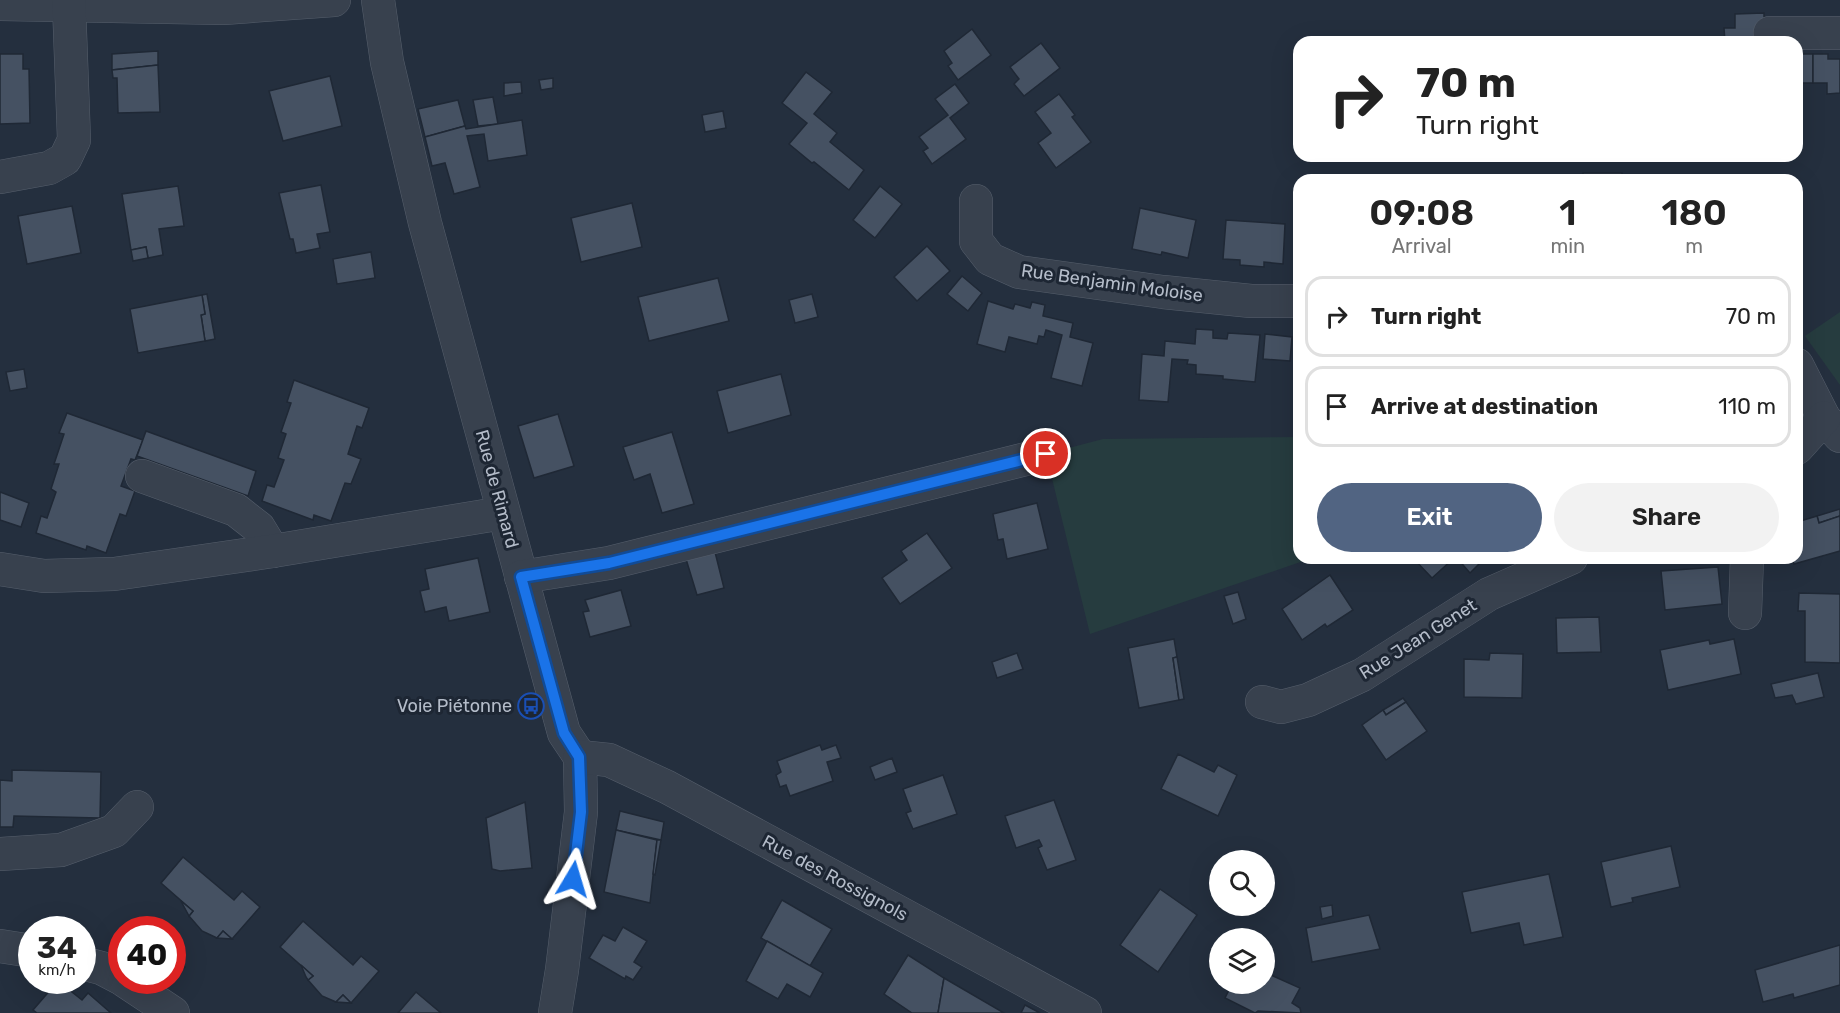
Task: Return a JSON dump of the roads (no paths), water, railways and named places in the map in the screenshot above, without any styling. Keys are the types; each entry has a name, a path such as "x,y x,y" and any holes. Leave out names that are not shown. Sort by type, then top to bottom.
{"street":[{"path":"0,4 224,8 334,0"},
{"name":"Rue de Rimard","path":"378,0 387,62 425,223 564,733 579,757 581,812 564,958 555,1013"},
{"path":"0,177 49,168 65,159 74,140 69,4"},
{"path":"1770,33 1840,33"},
{"name":"Rue Benjamin Moloise","path":"976,201 976,241 990,259 1019,272 1174,294 1251,301 1293,301"},
{"path":"1803,376 1832,427 1803,444"},
{"path":"521,577 609,563 1046,454"},
{"path":"142,476 236,510 259,528 273,551"},
{"path":"0,569 44,576 114,574 273,551 503,513"},
{"name":"Rue Jean Genet","path":"1262,702 1281,707 1308,700 1351,680 1489,594 1557,564"},
{"path":"1745,613 1746,564"},
{"name":"Rue des Rossignols","path":"579,757 609,760 667,787 1085,1013"},
{"path":"0,854 61,850 114,831 136,807"},
{"path":"0,946 18,949"},
{"path":"144,994 173,1013"}],"place":[{"name":"Voie Piétonne","path":"531,706"}]}
